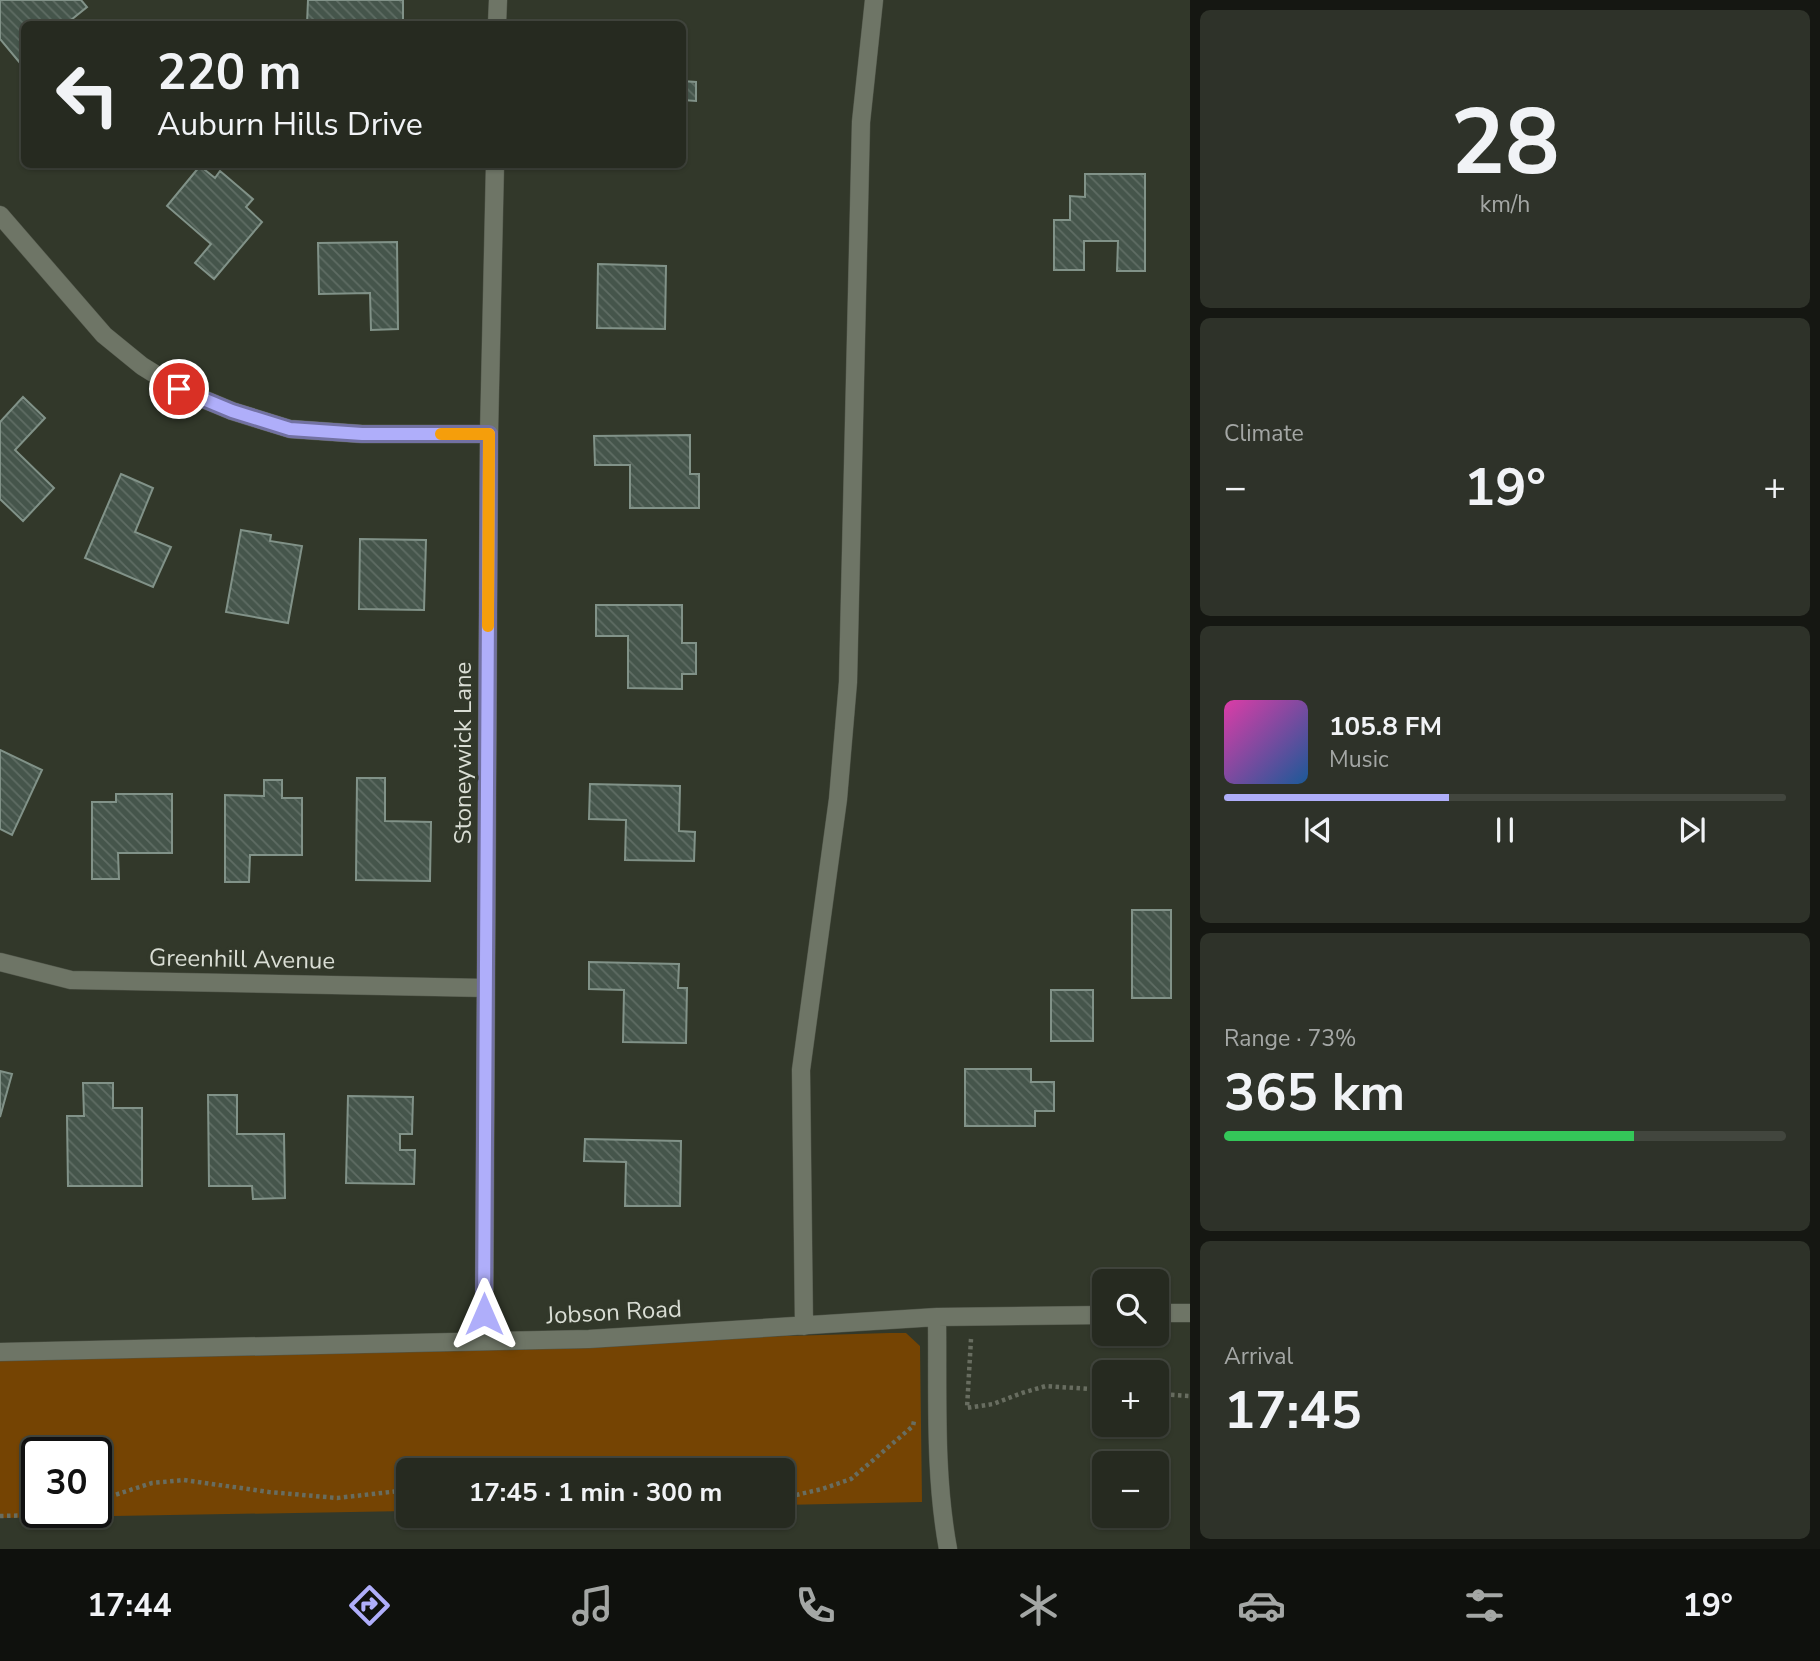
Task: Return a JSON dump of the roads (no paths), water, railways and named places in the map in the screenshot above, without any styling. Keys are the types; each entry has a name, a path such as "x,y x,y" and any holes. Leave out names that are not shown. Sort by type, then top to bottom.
{"street":[{"path":"497,21 498,0"},
{"path":"804,1326 801,1070 838,800 848,682 861,122 874,0"},
{"name":"Stoneywick Lane","path":"484,1341 489,434 495,168"},
{"path":"0,215 104,335 142,366 179,389 232,411 290,429 362,434 489,434"},
{"name":"Greenhill Avenue","path":"0,962 71,980 486,988"},
{"path":"1169,1313 1190,1313"},
{"name":"Jobson Road","path":"0,1352 589,1339 937,1317 1092,1315"},
{"path":"937,1317 938,1467 942,1519 948,1549"}]}
